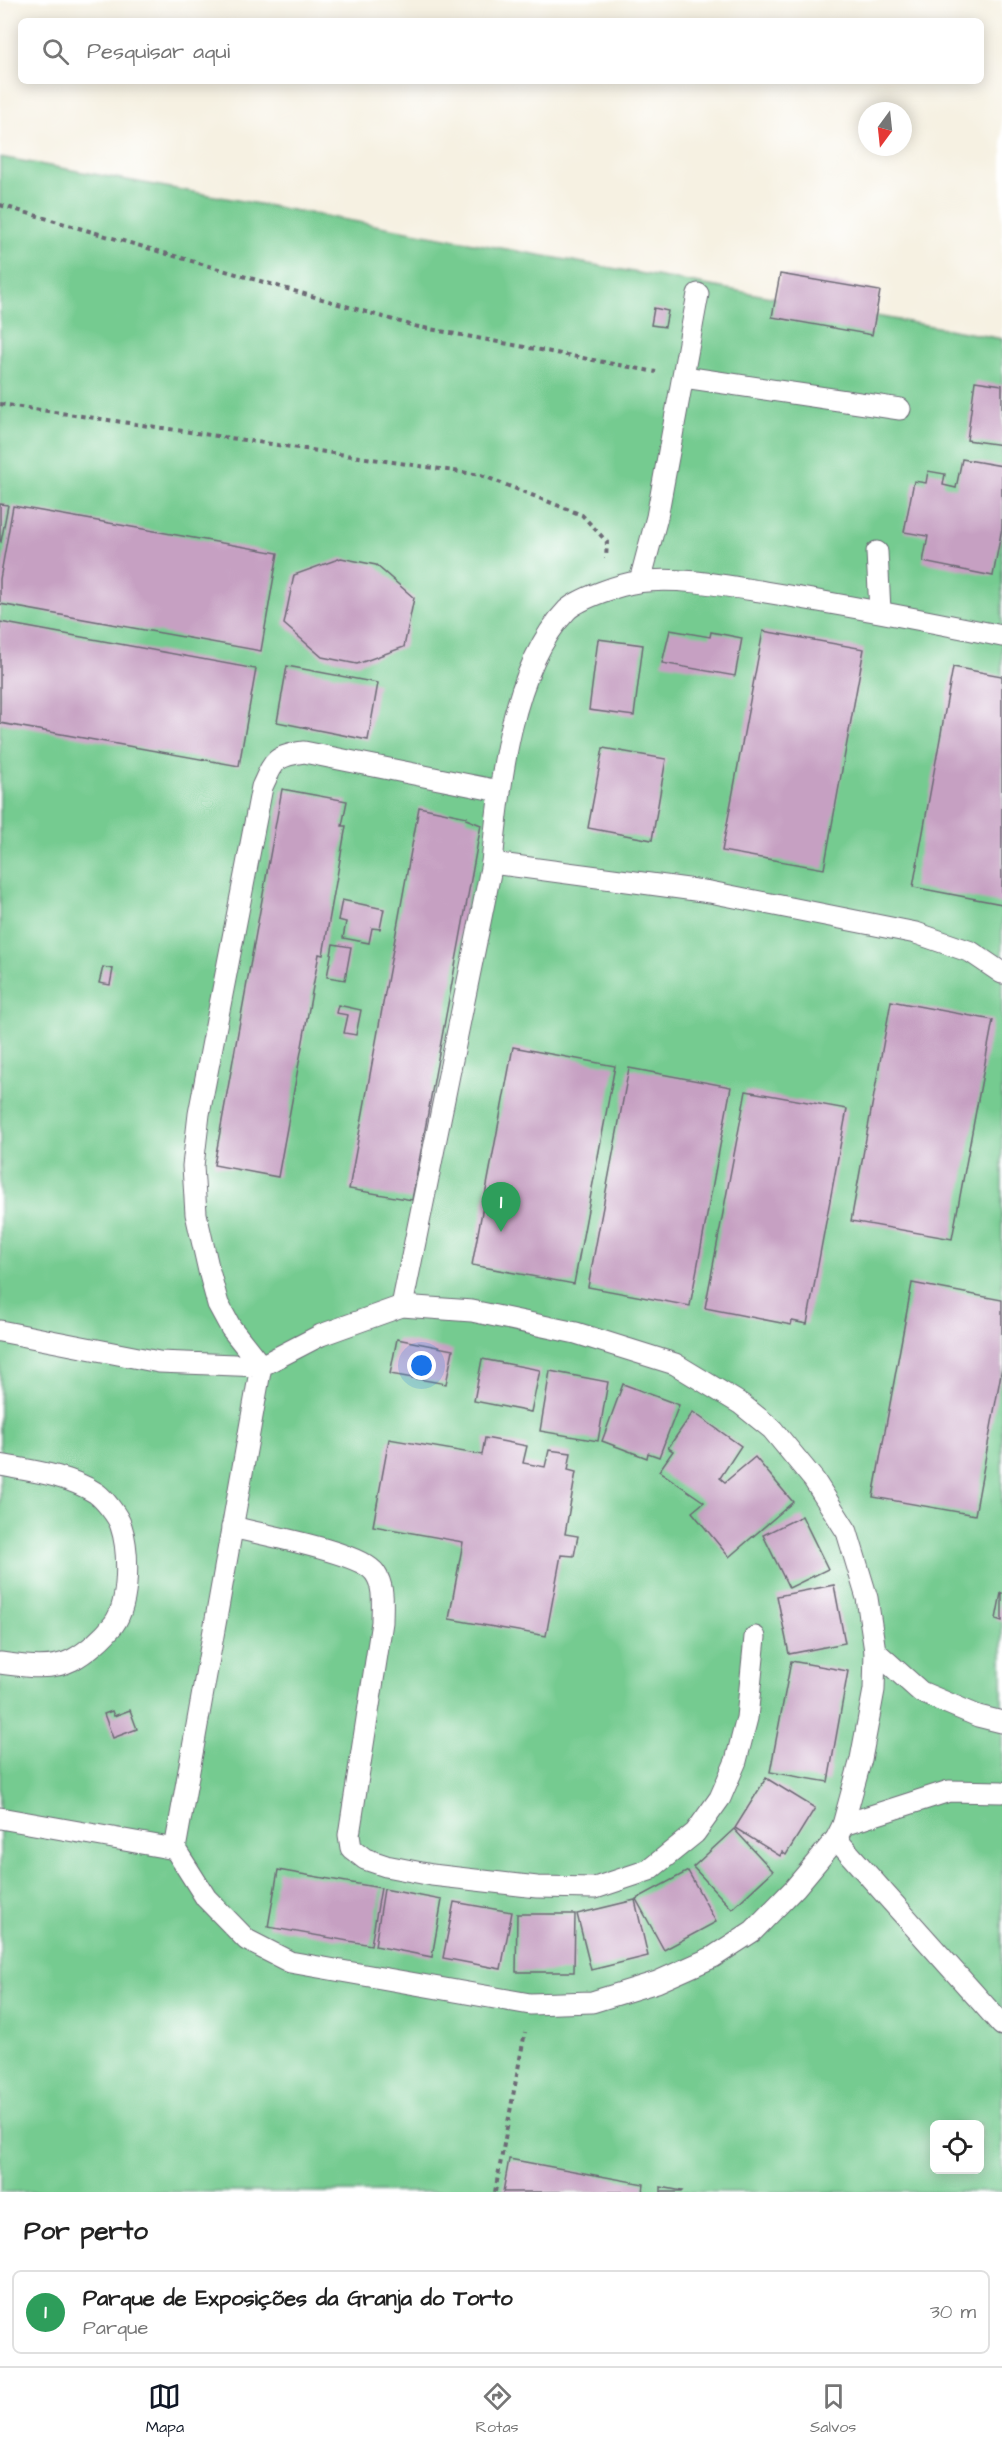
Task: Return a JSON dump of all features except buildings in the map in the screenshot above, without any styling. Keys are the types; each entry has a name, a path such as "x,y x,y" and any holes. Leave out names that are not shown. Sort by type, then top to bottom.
{"lane":[{"path":"640,581 657,517 698,294"},
{"path":"684,377 900,409"},
{"path":"878,552 880,611"},
{"path":"402,1306 492,863 499,791 510,730 531,669 547,638 568,609 606,590 640,581 701,582 880,611 1002,636"},
{"path":"0,1331 159,1362 261,1366 321,1335 402,1306 472,1311 576,1333 675,1364 741,1404 772,1428 814,1480 847,1532 867,1599 875,1652 874,1690 861,1759 839,1832 795,1888 753,1931 713,1957 657,1982 592,2002 530,2004 290,1962 247,1940 206,1898 175,1849 261,1366 231,1328 218,1304 196,1214 193,1166 199,1114 261,787 271,767 284,755 304,752 499,791"},
{"path":"492,863 710,892 916,933 971,952 1002,973"},
{"path":"0,1465 67,1479 98,1494 121,1523 128,1558 123,1602 115,1623 93,1644 71,1661 48,1666 0,1663"},
{"path":"232,1527 356,1559 375,1572 383,1592 382,1622 349,1835 351,1848 365,1859 386,1866 432,1875 537,1887 595,1888 649,1870 695,1833 724,1788 736,1761 747,1718 755,1637"},
{"path":"875,1652 921,1692 978,1716 1002,1722"},
{"path":"839,1832 949,1791 1002,1792"},
{"path":"0,1818 175,1849"},
{"path":"839,1832 1002,2025"}],"path":[{"path":"0,205 414,326 684,377"},
{"path":"0,404 481,475 582,515 607,542 606,590"},
{"path":"495,2192 530,2004"}],"green space":[{"path":"0,157 1002,339 1002,2192 0,2192"}],"place":[{"name":"Parque de Exposições da Granja do Torto","path":"501,1232"}]}
